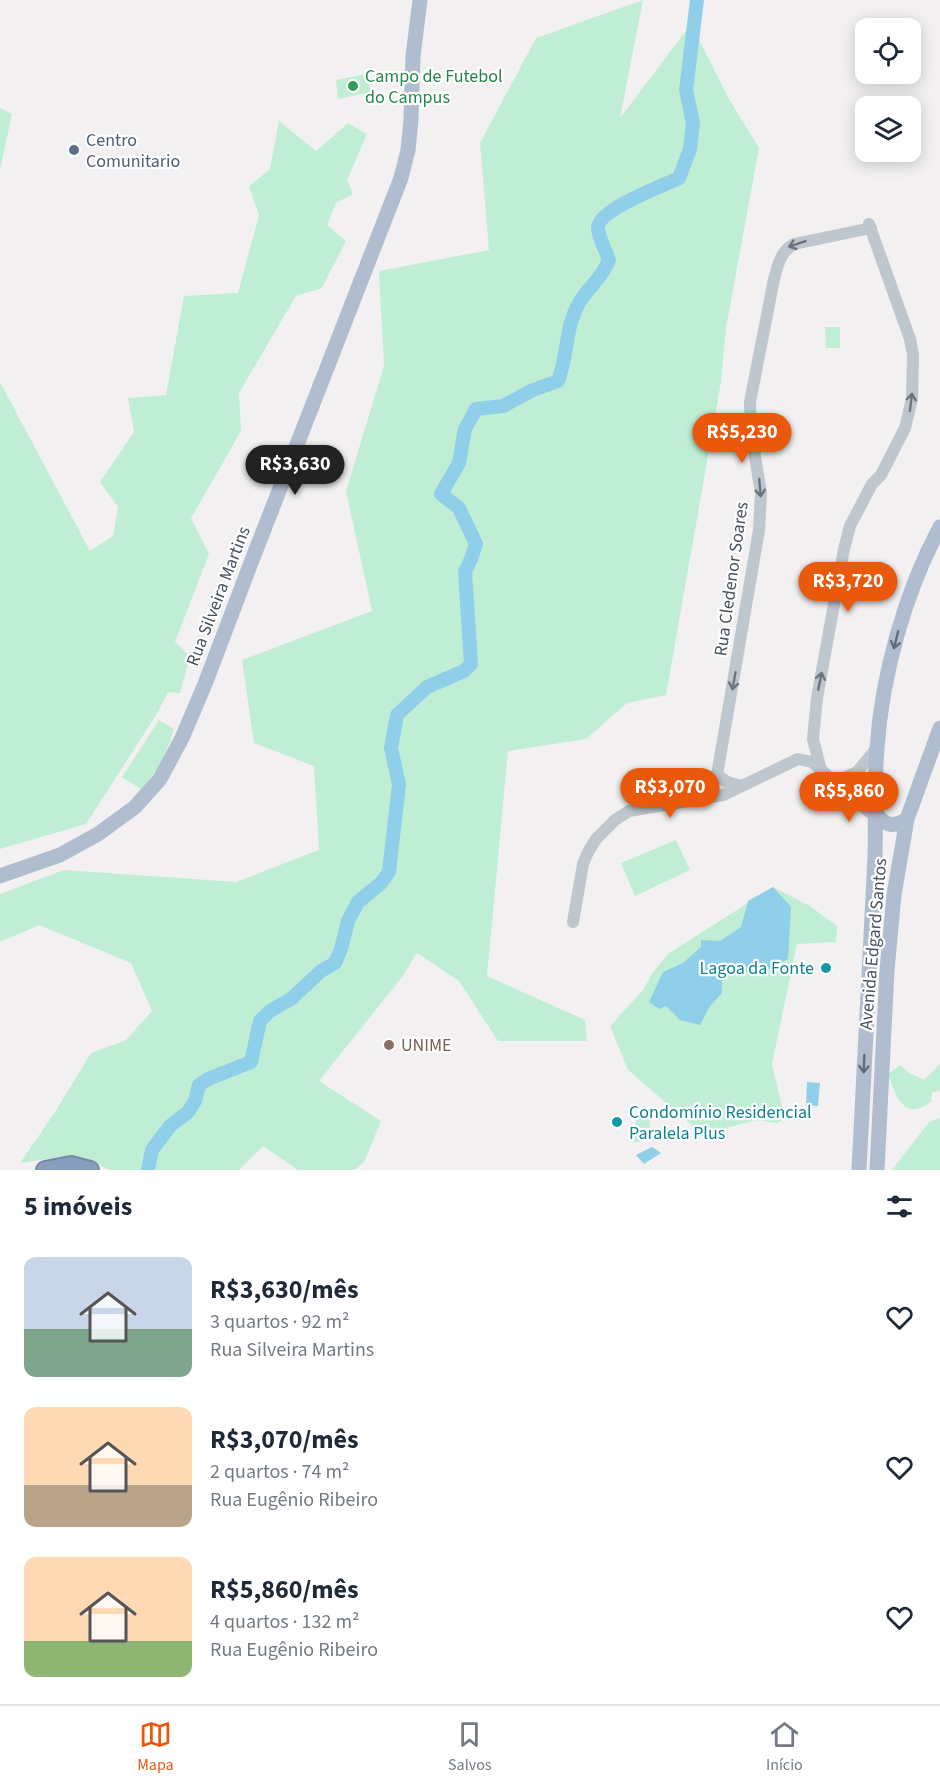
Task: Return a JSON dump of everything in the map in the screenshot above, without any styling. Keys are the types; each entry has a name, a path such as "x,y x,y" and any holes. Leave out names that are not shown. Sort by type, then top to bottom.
{"highway":[{"path":"45,1170 70,1165 90,1170"}],"main road":[{"name":"Rua Silveira Martins","path":"0,876 68,851 125,816 157,784 182,738 206,684 400,178 408,150 413,56 420,0"},
{"name":"Avenida Edgard Santos","path":"859,1170 875,855 877,748 897,635 917,577 940,527"},
{"name":"Avenida Edgard Santos","path":"876,1170 887,970 894,895 907,819 940,728"},
{"path":"875,813 880,819 892,825 907,819"},
{"path":"875,813 902,847"},
{"path":"875,855 887,846 902,847"}],"street":[{"name":"Rua Cledenor Soares","path":"717,775 759,530 761,494 751,432 750,402 774,279 782,255 789,247 870,226 900,305 913,355 911,405 905,428 881,475 872,484 850,526 817,698 813,739"},
{"path":"573,922 583,864 588,852 605,828 629,811 712,798 742,786 798,759 813,739"},
{"path":"813,739 821,770"},
{"path":"842,789 877,748"},
{"path":"798,759 812,762 842,789 875,813"},
{"path":"842,789 861,775 876,773"},
{"path":"694,800 717,775 728,782 742,786"},
{"path":"842,789 874,833"}],"green space":[{"path":"643,0 620,118 691,24 729,99 759,148 726,328 721,382 666,695 627,703 586,739 508,751 487,976 585,1020 587,1041 498,1041 459,981 417,953 402,977 319,1081 381,1121 364,1162 354,1170 298,1170 263,1146 239,1170 109,1170 90,1160 70,1156 20,1163 91,1053 126,1040 152,1011 131,963 39,925 0,942 0,894 64,870 236,882 319,850 314,766 254,743 242,660 372,611 346,491 384,366 379,271 489,250 480,143 536,38"},
{"name":"Campo de Futebol do Campus","path":"367,74 371,92 338,99 336,80"},
{"path":"0,108 12,114 0,170"},
{"path":"279,121 316,151 348,123 367,134 347,180 353,194 336,203 327,225 346,241 322,288 296,296 239,393 241,431 191,518 209,554 175,642 190,657 180,693 168,692 158,712 86,824 0,849 0,382 90,551 113,536 118,507 100,482 134,432 128,398 166,395 184,296 238,293 259,215 249,186 270,169"},
{"path":"825,327 840,327 840,348 826,348"},
{"path":"159,720 174,729 161,761 141,789 122,777"},
{"path":"676,840 690,870 635,896 621,863"},
{"path":"773,887 810,906 837,926 836,942 797,944 772,1064 785,1119 777,1123 757,1120 702,1134 628,1070 610,1026 643,990 653,972 668,954"},
{"path":"940,1064 940,1090 932,1093 931,1102 917,1109 911,1109 901,1103 888,1074 900,1065 909,1073 924,1080"},
{"path":"650,1114 649,1139 634,1143 636,1116"},
{"path":"940,1118 940,1170 892,1170 929,1122"}],"water":[{"path":"773,887 791,907 788,959 761,973 737,970 722,979 722,993 710,1006 700,1025 680,1020 666,1006 659,1009 649,1002 663,972 683,963 701,947 701,940 720,941 741,927 748,901"},
{"path":"807,1082 820,1083 818,1106 806,1105"},
{"path":"652,1147 661,1153 644,1164 636,1155"}],"waterway":[{"path":"148,1170 152,1150 170,1126 188,1112 195,1101 199,1085 208,1079 251,1062 260,1021 270,1011 291,999 321,971 335,963 348,921 358,902 381,883 389,872 399,784 391,748 397,715 427,687 464,671 471,664 465,572 476,544 459,508 441,494 459,463 465,429 476,409 503,406 533,390 558,381 574,312 609,260 598,229 600,222 619,207 679,178 690,149 693,123 686,90 697,0"}],"place":[{"name":"Campo de Futebol do Campus","path":"353,86"},
{"name":"Centro Comunitario","path":"74,150"},
{"name":"Lagoa da Fonte","path":"826,968"},
{"name":"UNIME","path":"389,1045"},
{"name":"Condomínio Residencial Paralela Plus","path":"617,1122"}]}
